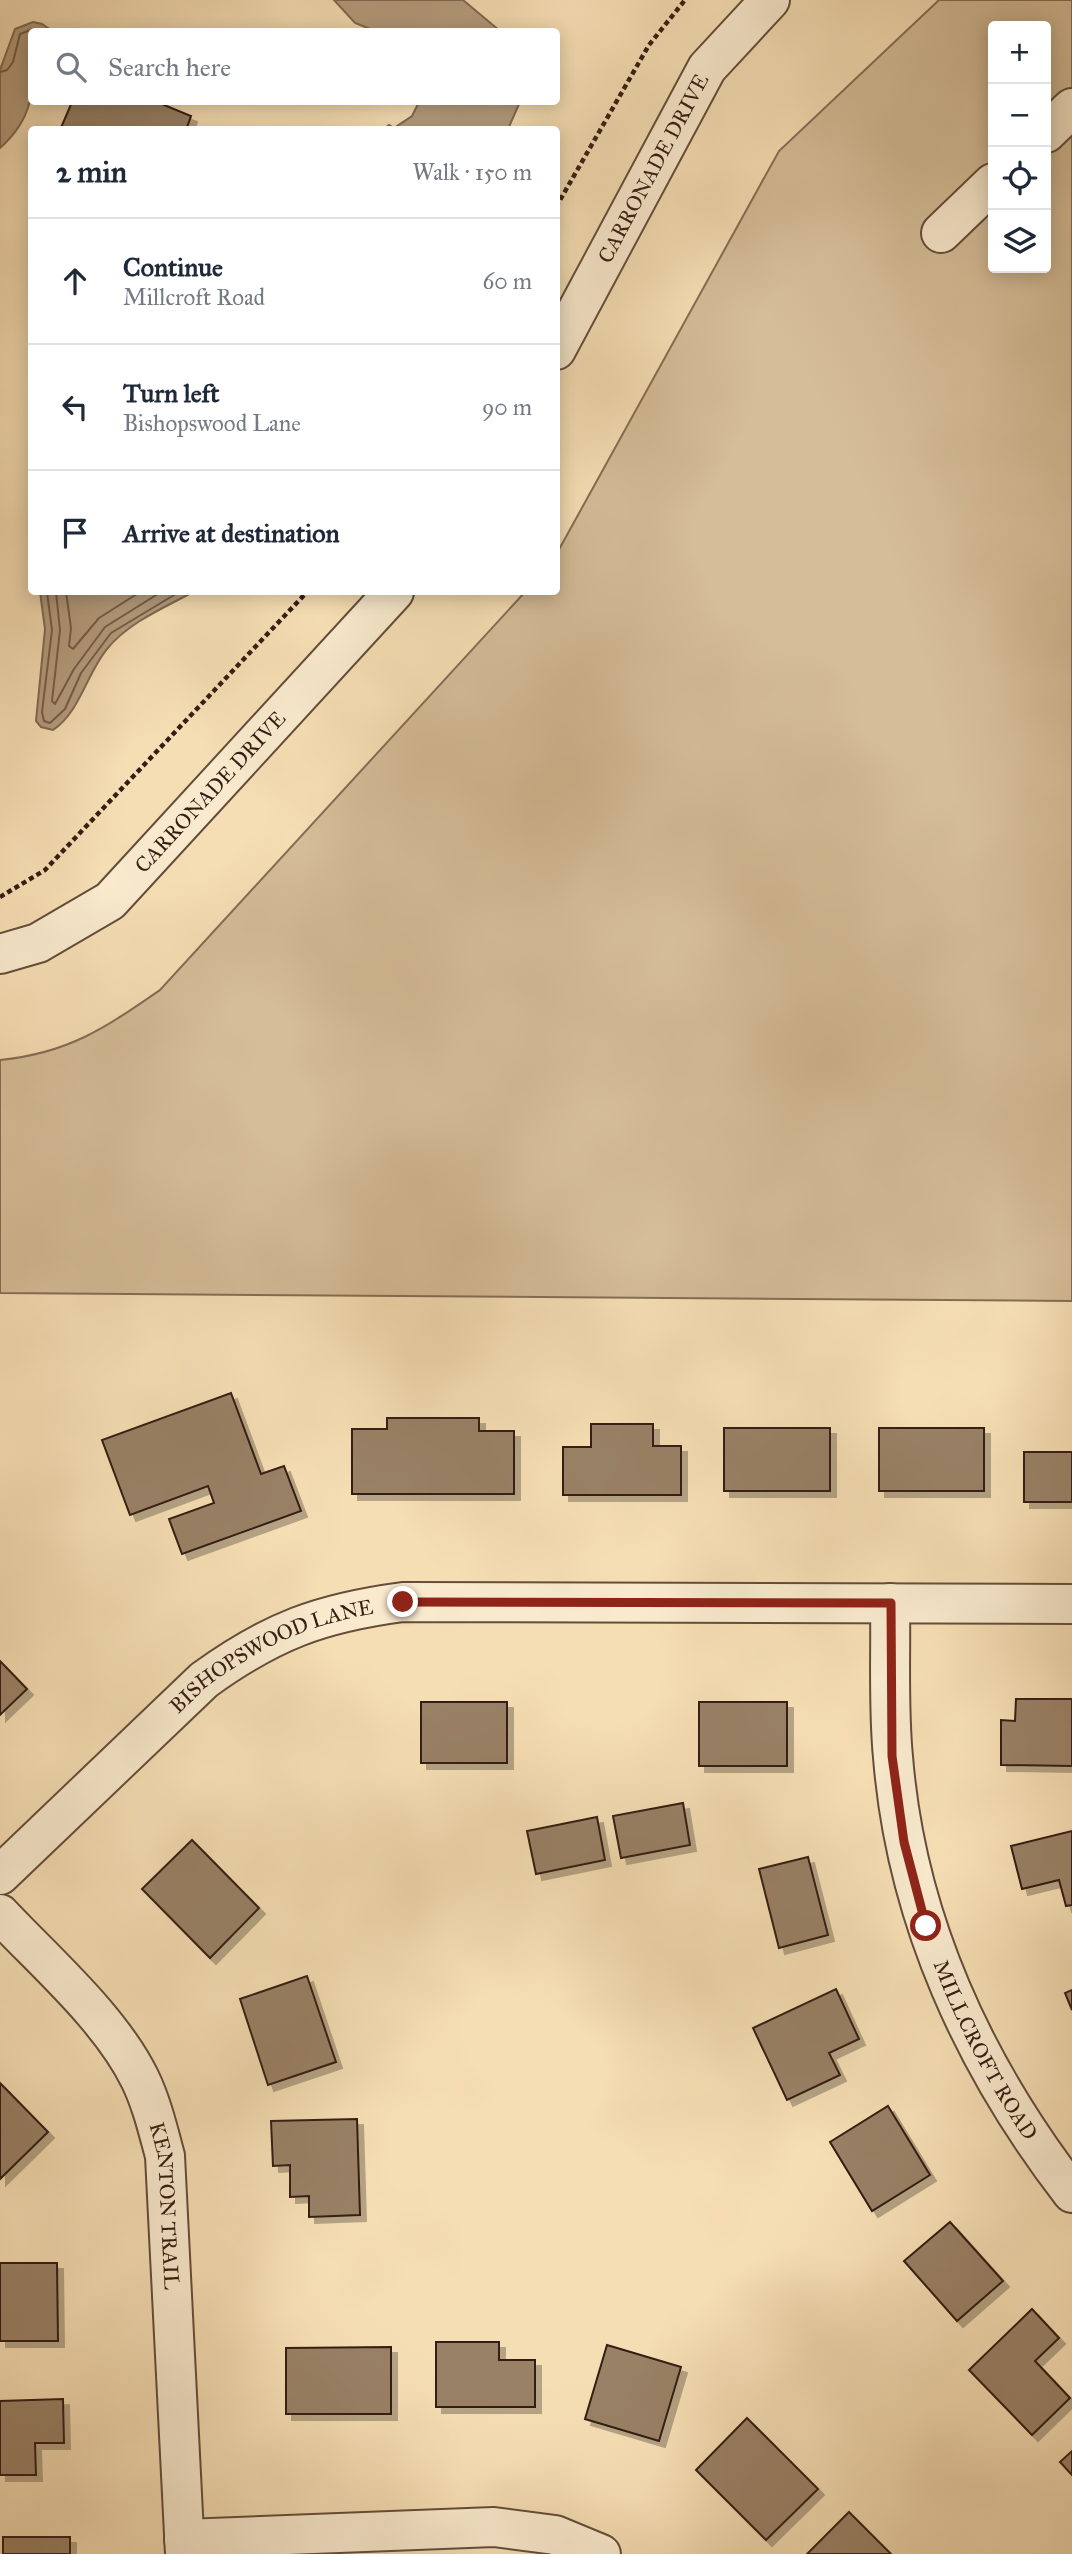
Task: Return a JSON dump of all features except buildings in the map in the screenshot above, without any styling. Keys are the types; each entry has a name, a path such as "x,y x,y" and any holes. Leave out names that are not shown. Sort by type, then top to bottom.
{"street":[{"name":"CARRONADE DRIVE","path":"560,343 708,68 770,0"},
{"path":"1051,128 1072,108"},
{"path":"941,233 988,188"},
{"name":"CARRONADE DRIVE","path":"0,954 38,943 110,901 391,595"},
{"name":"BISHOPSWOOD LANE","path":"0,1875 204,1680 240,1654 291,1627 346,1609 403,1602 1072,1604"},
{"name":"MILLCROFT ROAD","path":"891,1603 892,1756 904,1842 926,1926 957,2006 996,2083 1043,2156 1072,2193"},
{"name":"KENTON TRAIL","path":"0,1914 107,2028 138,2076 150,2102 164,2156 184,2546"},
{"path":"184,2546 494,2527 555,2535 601,2554"}],"path":[{"path":"560,200 649,45 685,0"},
{"path":"0,897 45,870 304,595"}],"shaded area":[{"path":"939,0 1072,0 1072,1301 0,1293 0,1060 24,1057 85,1037 160,990 522,595 560,595 560,548 779,151"}],"water":[{"path":"334,0 463,0 496,28 368,28 355,23"},
{"path":"33,22 48,28 28,28 28,109 13,135 0,148 0,70 15,29"},
{"path":"418,105 519,105 509,126 397,126 412,116"},
{"path":"40,595 187,595 147,616 116,639 100,659 77,703 53,730 41,727 36,721 45,629"}],"route":[{"path":"403,1602 891,1603 892,1756 904,1842 926,1926"}]}
